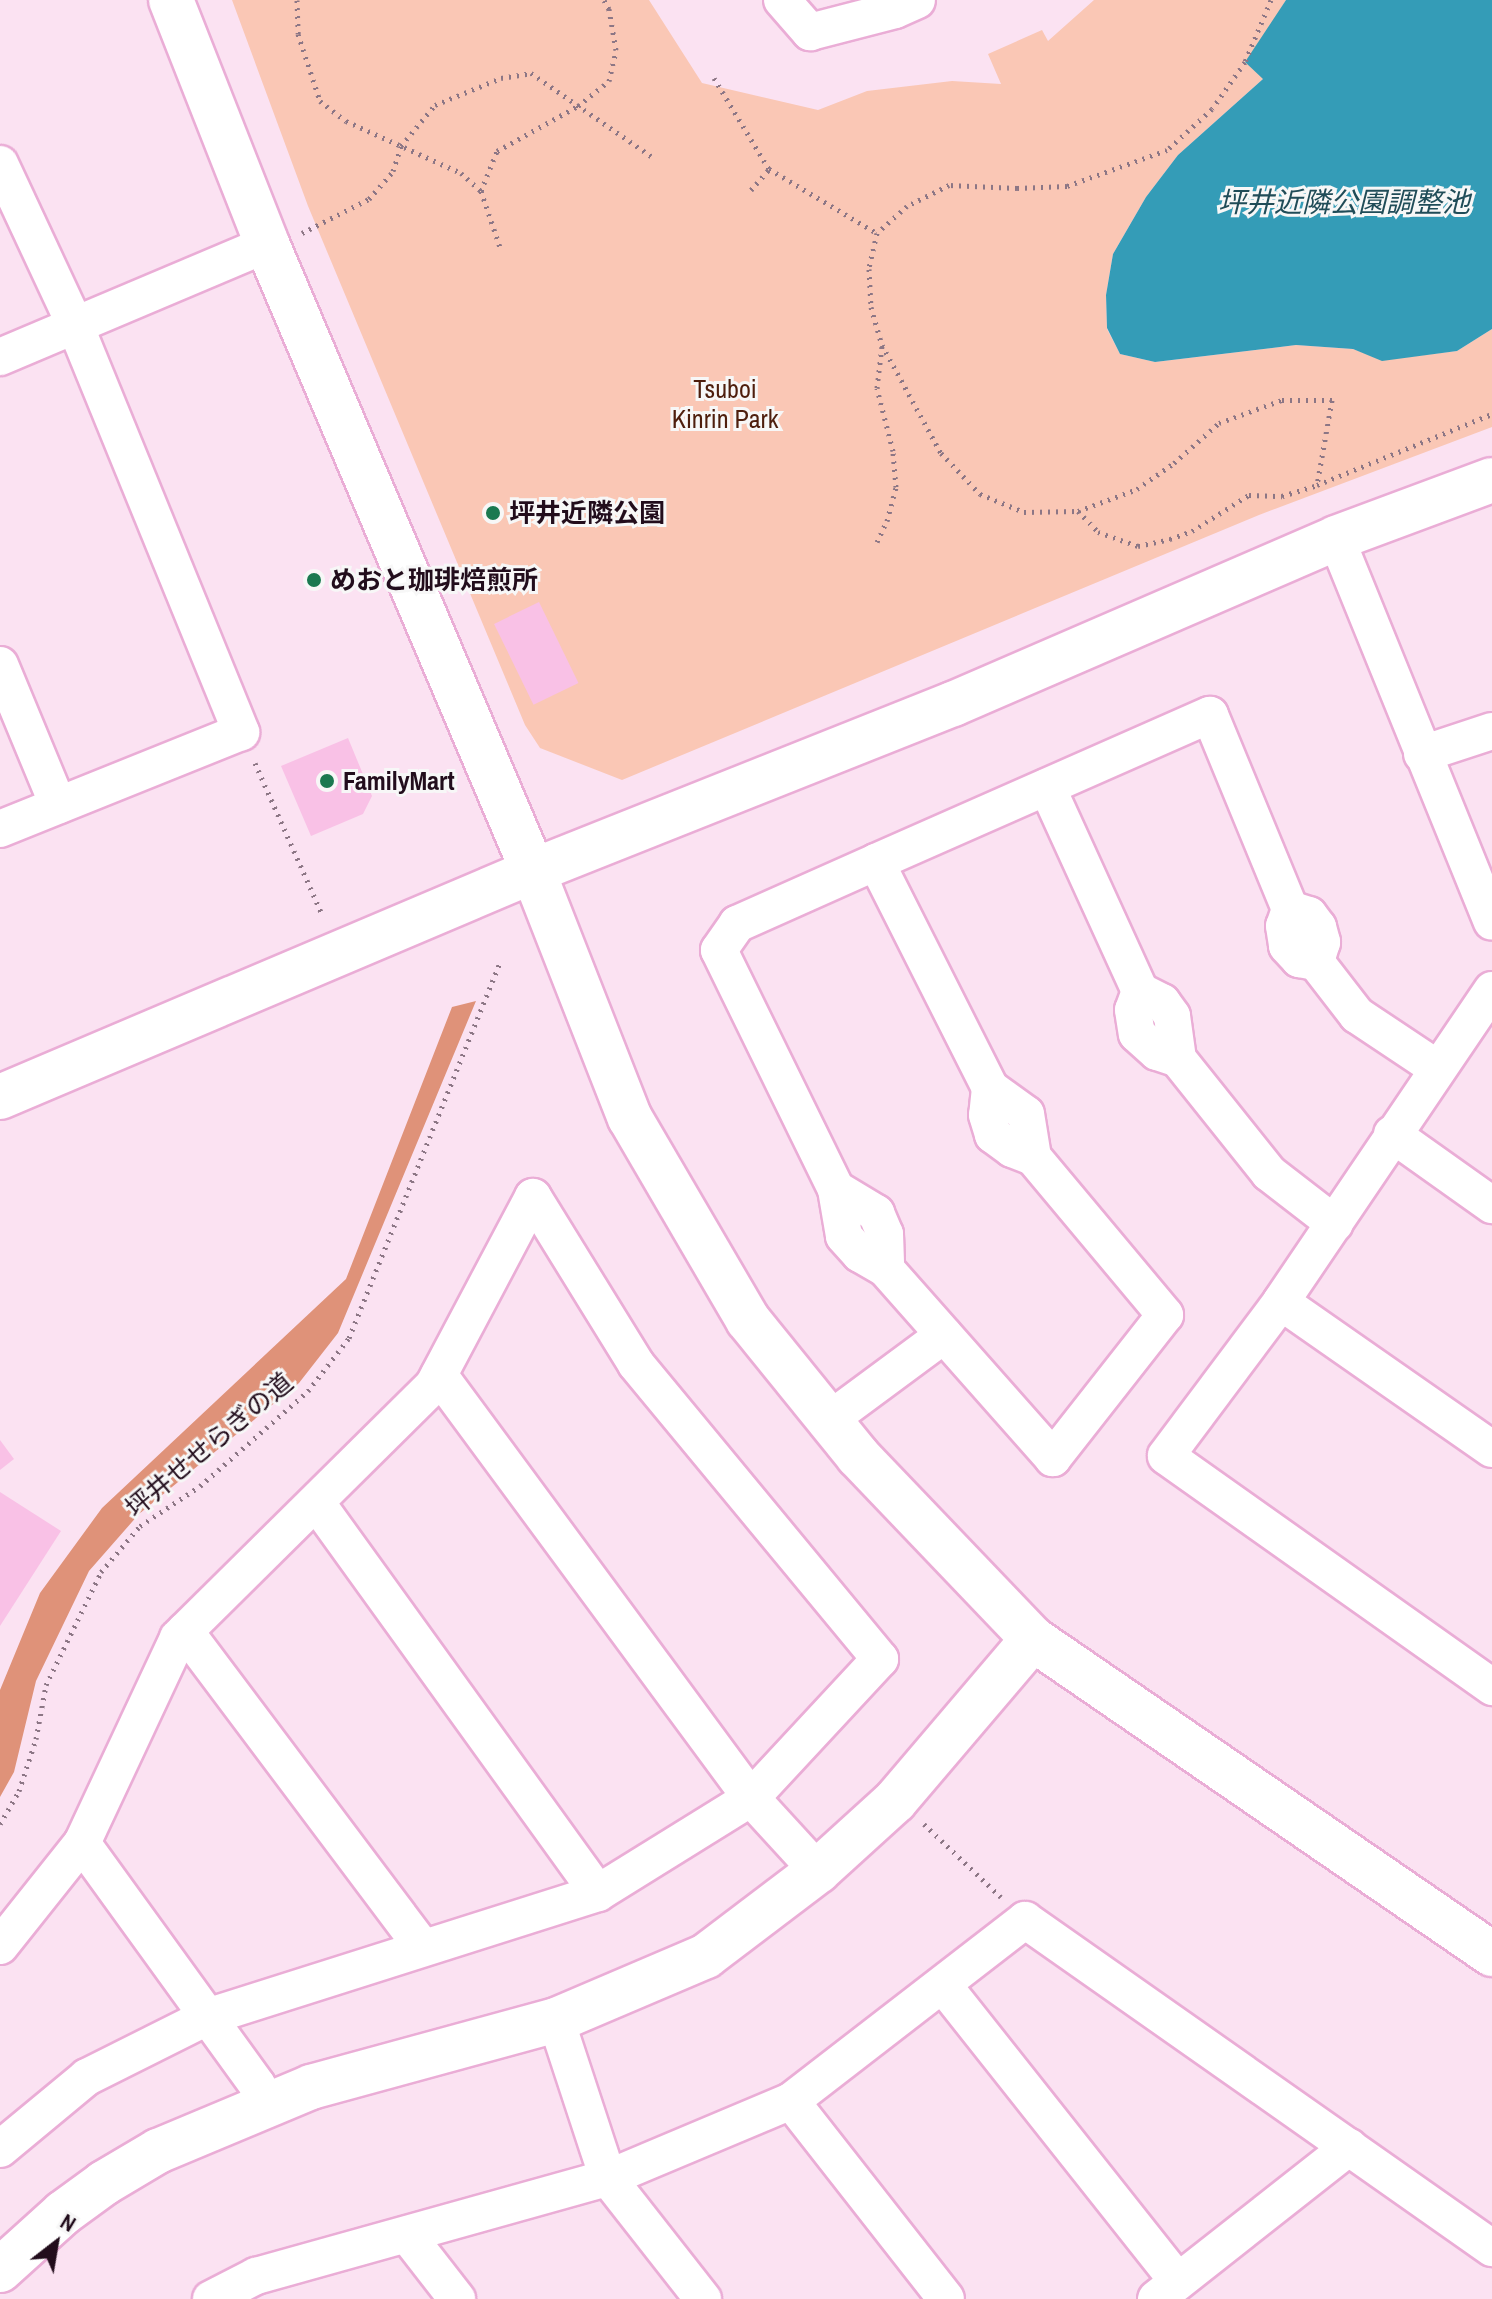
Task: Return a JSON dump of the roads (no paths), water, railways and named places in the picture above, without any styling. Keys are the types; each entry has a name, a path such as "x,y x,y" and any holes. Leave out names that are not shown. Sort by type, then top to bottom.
{"street":[{"path":"171,0 284,239 630,1118 748,1320 858,1456 1033,1639 1492,1954"},
{"path":"782,0 810,32 900,3"},
{"path":"0,164 75,325 241,732 0,829"},
{"path":"0,357 284,239"},
{"path":"0,1097 533,871 953,704 1336,538 1492,480"},
{"path":"1336,538 1492,922"},
{"path":"0,665 58,805"},
{"path":"876,862 990,1088 1026,1114 1033,1157 1165,1315 1053,1458 886,1269 885,1234 876,1213 836,1189 719,950 737,924 876,862 1210,715 1290,909 1309,915 1318,927 1322,942 1316,962 1357,1015 1438,1069"},
{"path":"1422,754 1492,731"},
{"path":"1047,787 1140,991 1162,1002 1172,1016 1178,1059 1269,1173 1335,1224"},
{"path":"1492,990 1281,1302 1166,1456 1492,1687"},
{"path":"1392,1134 1492,1205"},
{"path":"0,1946 82,1843 178,1638 433,1386 533,1197 636,1364 880,1659 751,1798 598,1893 205,2018 87,2077 0,2149"},
{"path":"1281,1302 1492,1449"},
{"path":"829,1420 944,1335"},
{"path":"439,1375 751,1798 818,1871"},
{"path":"316,1502 598,1893"},
{"path":"185,1631 422,1947"},
{"path":"0,2270 63,2213 104,2183 158,2151 311,2087 556,2020 706,1956 818,1871 895,1801 1033,1639"},
{"path":"82,1843 205,2018 257,2085 264,2106"},
{"path":"214,2298 256,2276 608,2178 791,2101 1025,1920 1492,2248"},
{"path":"943,1985 1167,2290 1349,2147"},
{"path":"556,2020 608,2178 703,2299"},
{"path":"791,2101 946,2299"},
{"path":"408,2236 457,2299"}],"water":[{"name":"坪井近隣公園調整池","path":"1286,0 1492,0 1492,329 1457,351 1382,361 1353,349 1296,345 1155,362 1120,354 1107,328 1106,295 1113,254 1146,197 1178,155 1263,79 1245,62"}],"place":[{"name":"坪井近隣公園","path":"493,513"},
{"name":"めおと珈琲焙煎所","path":"314,580"},
{"name":"FamilyMart","path":"327,781"}],"park label":[{"name":"Tsuboi Kinrin Park","path":"725,404"}]}
